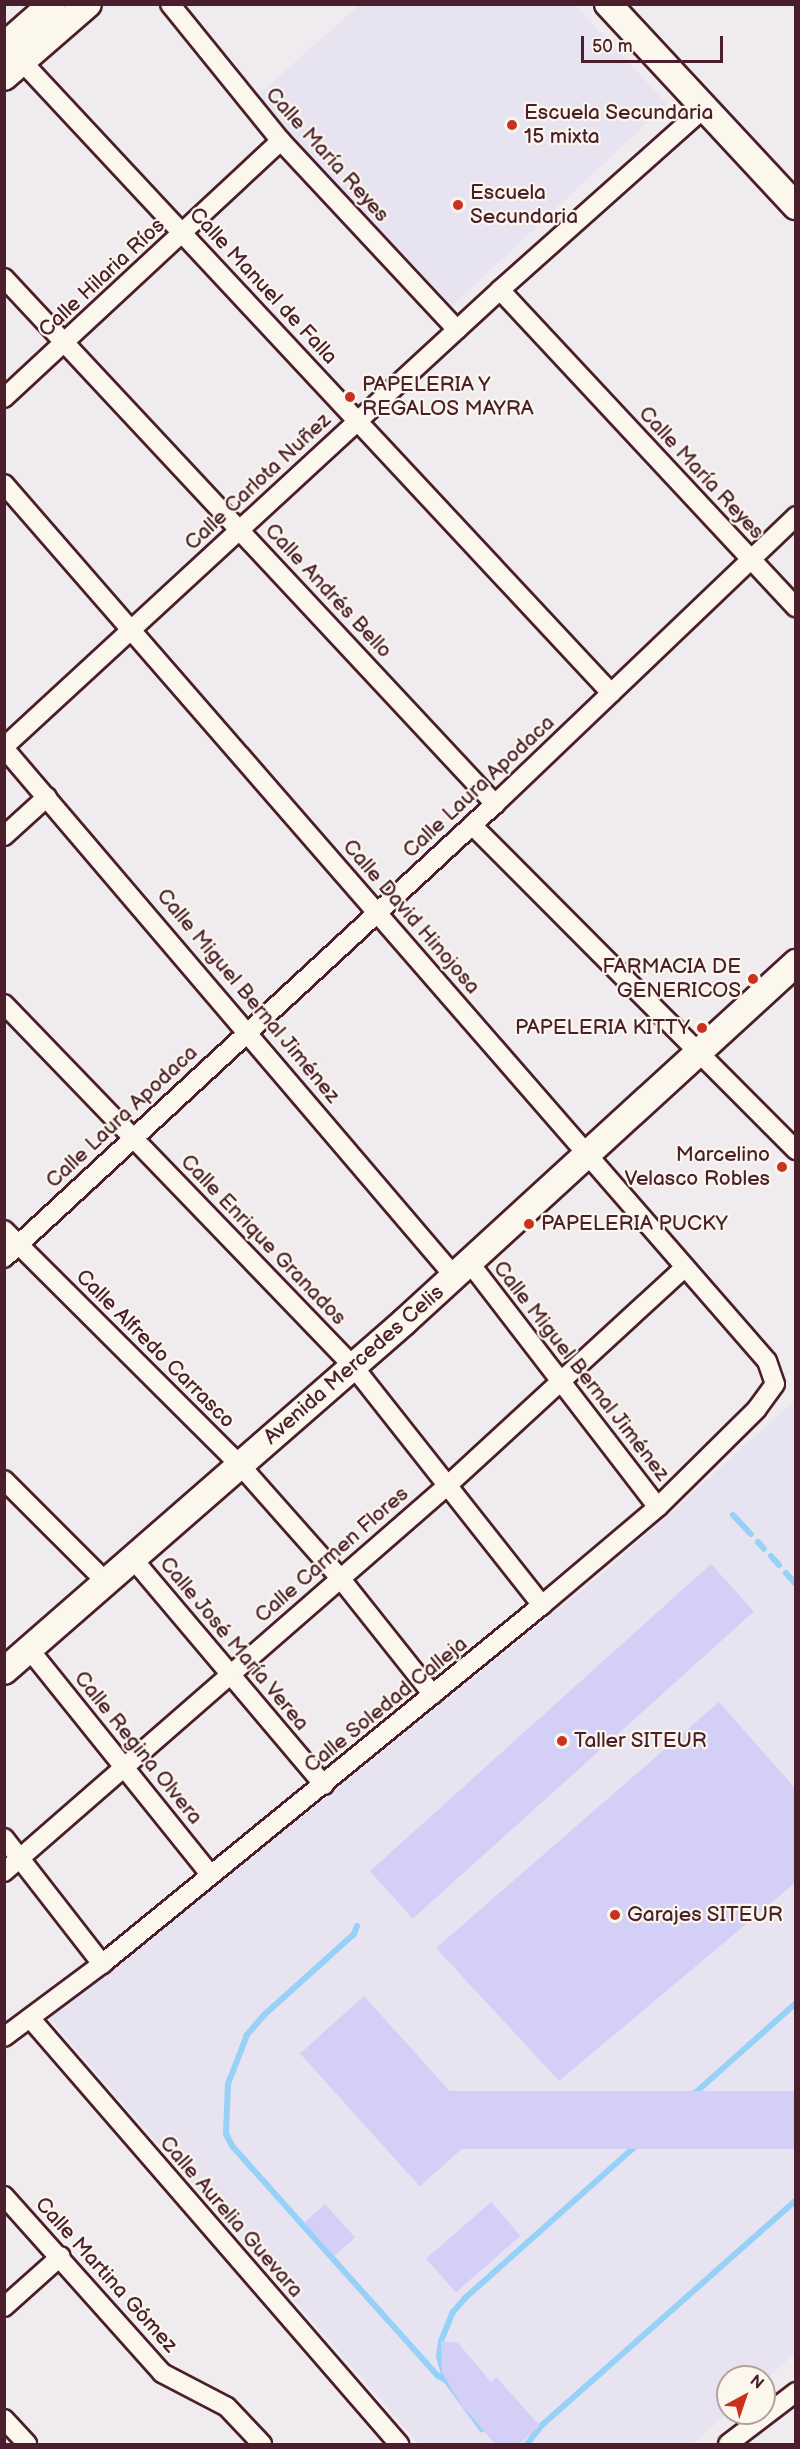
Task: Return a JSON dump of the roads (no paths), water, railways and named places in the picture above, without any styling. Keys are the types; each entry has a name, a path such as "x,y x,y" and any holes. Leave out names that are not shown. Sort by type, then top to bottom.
{"main road":[{"path":"8,55 52,4"},
{"path":"8,55 88,4"},
{"path":"608,4 795,206"},
{"name":"Avenida Mercedes Celis","path":"4,1671 462,1269 700,1054 795,963"}],"street":[{"name":"Calle María Reyes","path":"170,4 281,141 457,330"},
{"name":"Calle Manuel de Falla","path":"8,55 183,233 610,693"},
{"name":"Calle Carlota Nuñez","path":"4,748 500,290 704,108"},
{"name":"Calle Hilaria Ríos","path":"4,398 66,344 281,141"},
{"name":"Calle Andrés Bello","path":"4,278 495,804"},
{"name":"Calle María Reyes","path":"500,290 795,607"},
{"name":"Calle David Hinojosa","path":"4,484 767,1361 775,1384"},
{"name":"Calle Laura Apodaca","path":"4,1258 248,1029 495,804 795,516"},
{"name":"Calle Miguel Bernal Jiménez","path":"4,748 248,1029 561,1381 658,1507"},
{"path":"4,836 47,797"},
{"path":"472,825 795,1150"},
{"name":"Calle Enrique Granados","path":"4,1004 352,1366 542,1605"},
{"name":"Calle Alfredo Carrasco","path":"4,1230 240,1465 340,1578 433,1695"},
{"name":"Calle Carmen Flores","path":"4,1872 448,1485 686,1267"},
{"name":"Calle Soledad Calleja","path":"4,2037 102,1964 324,1785 658,1507 757,1409 775,1384"},
{"path":"4,1479 106,1582"},
{"name":"Calle José María Verea","path":"133,1559 324,1785"},
{"name":"Calle Regina Olvera","path":"29,1649 211,1875"},
{"path":"4,1838 102,1964"},
{"name":"Calle Aurelia Guevara","path":"30,2018 399,2445"},
{"name":"Calle Martina Gómez","path":"4,2196 62,2256 162,2373 227,2407 262,2445"},
{"path":"4,2307 62,2256"},
{"path":"728,2445 795,2392"},
{"path":"4,2419 23,2443"}],"waterway":[{"path":"733,1515 751,1534"},
{"path":"758,1542 764,1549"},
{"path":"771,1556 779,1565"},
{"path":"786,1573 796,1584"},
{"path":"357,1926 354,1934 265,2014 247,2035 228,2084 226,2134 233,2147 438,2376 446,2380 482,2429"},
{"path":"446,2380 439,2357 441,2341 453,2312 465,2298 796,2003"},
{"path":"527,2444 542,2425 796,2200"}],"place":[{"name":"Escuela Secundaria 15 mixta","path":"512,125"},
{"name":"Escuela Secundaria","path":"458,205"},
{"name":"PAPELERIA Y REGALOS MAYRA","path":"350,397"},
{"name":"FARMACIA DE GENERICOS","path":"753,979"},
{"name":"PAPELERIA KITTY","path":"702,1028"},
{"name":"Marcelino Velasco Robles","path":"782,1167"},
{"name":"PAPELERIA PUCKY","path":"529,1224"},
{"name":"Taller SITEUR","path":"562,1741"},
{"name":"Garajes SITEUR","path":"615,1915"}]}
